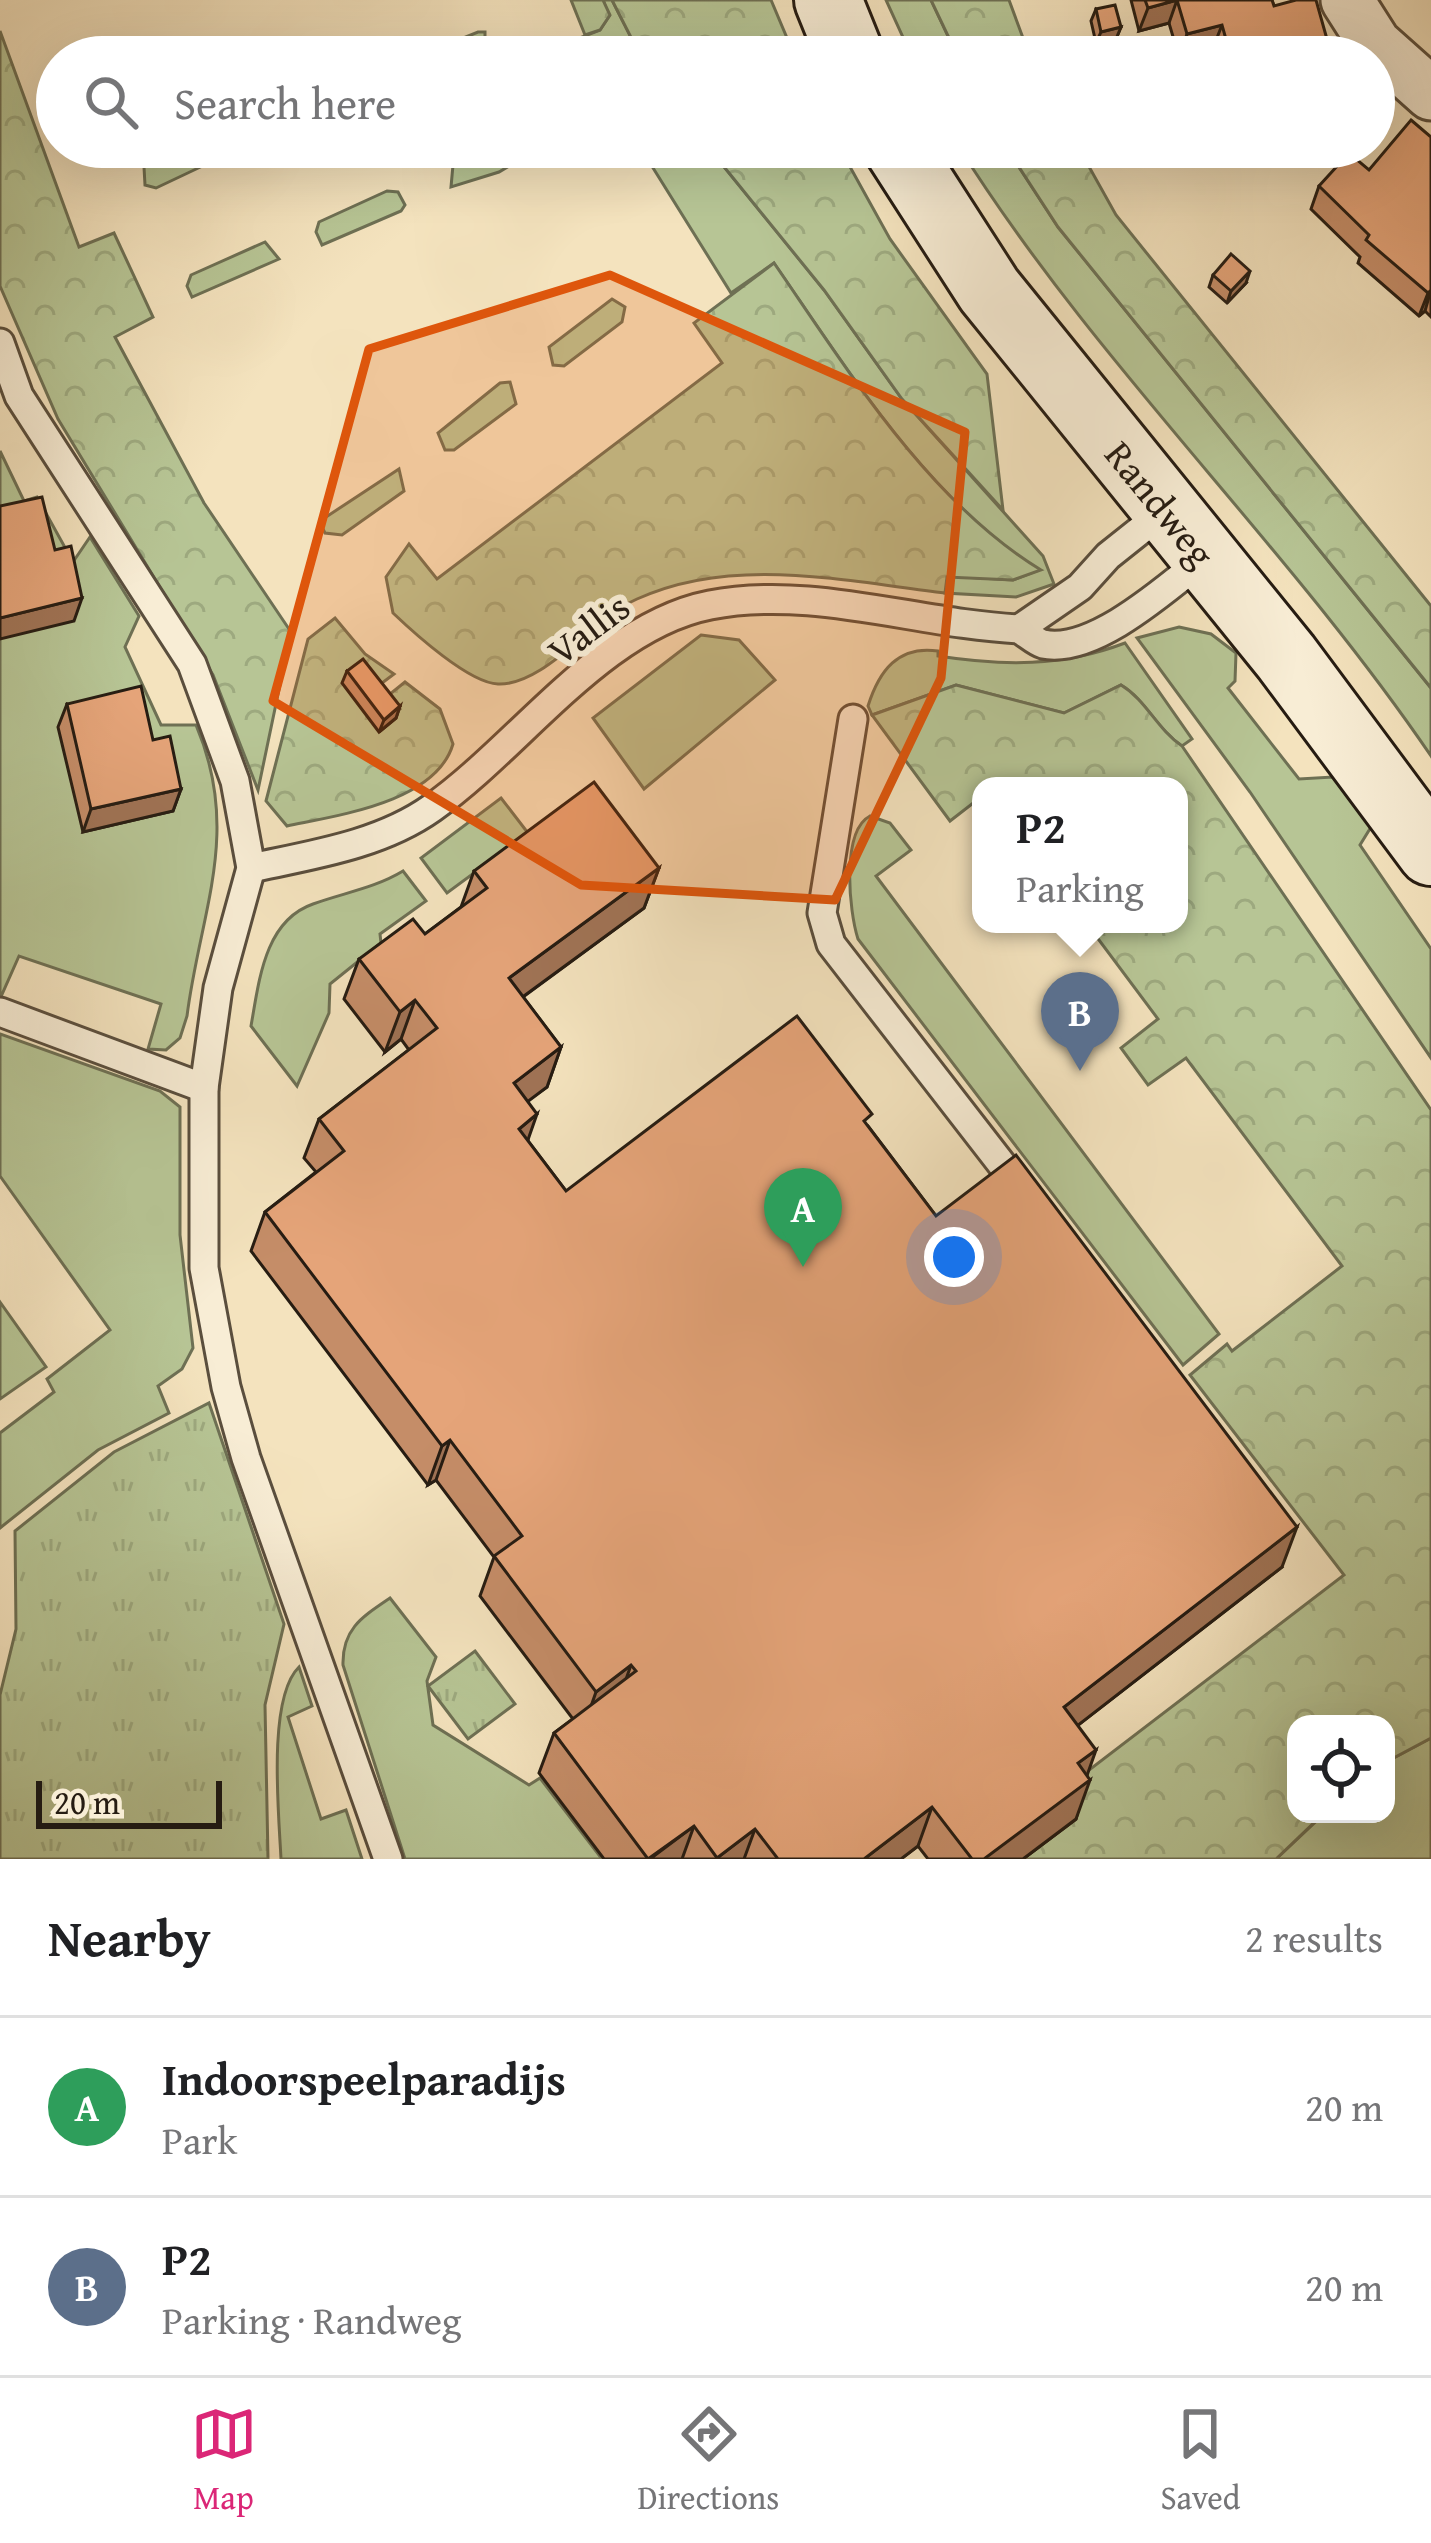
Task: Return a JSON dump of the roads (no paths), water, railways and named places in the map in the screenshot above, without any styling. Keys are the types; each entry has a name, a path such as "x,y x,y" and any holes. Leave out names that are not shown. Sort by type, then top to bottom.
{"main road":[{"path":"828,0 843,36"},
{"name":"Randweg","path":"911,168 989,290 1187,533 1431,852"}],"street":[{"path":"1347,0 1370,36"},
{"path":"1395,62 1431,94"}],"lane":[{"path":"0,343 9,399 191,664 235,782 250,868 222,967 204,1088 204,1268 226,1387 388,1859"},
{"name":"Vallis","path":"250,868 390,831 432,808 607,658 654,624 706,605 751,599 804,601 1019,629 1043,644 1105,630 1187,533"},
{"path":"1019,629 1080,587 1108,556 1187,533"},
{"path":"853,719 821,913 831,944 1042,1217"},
{"path":"0,1012 204,1088"}],"place":[{"name":"P2","path":"1080,1071"},
{"name":"Indoorspeelparadijs","path":"803,1267"}]}
